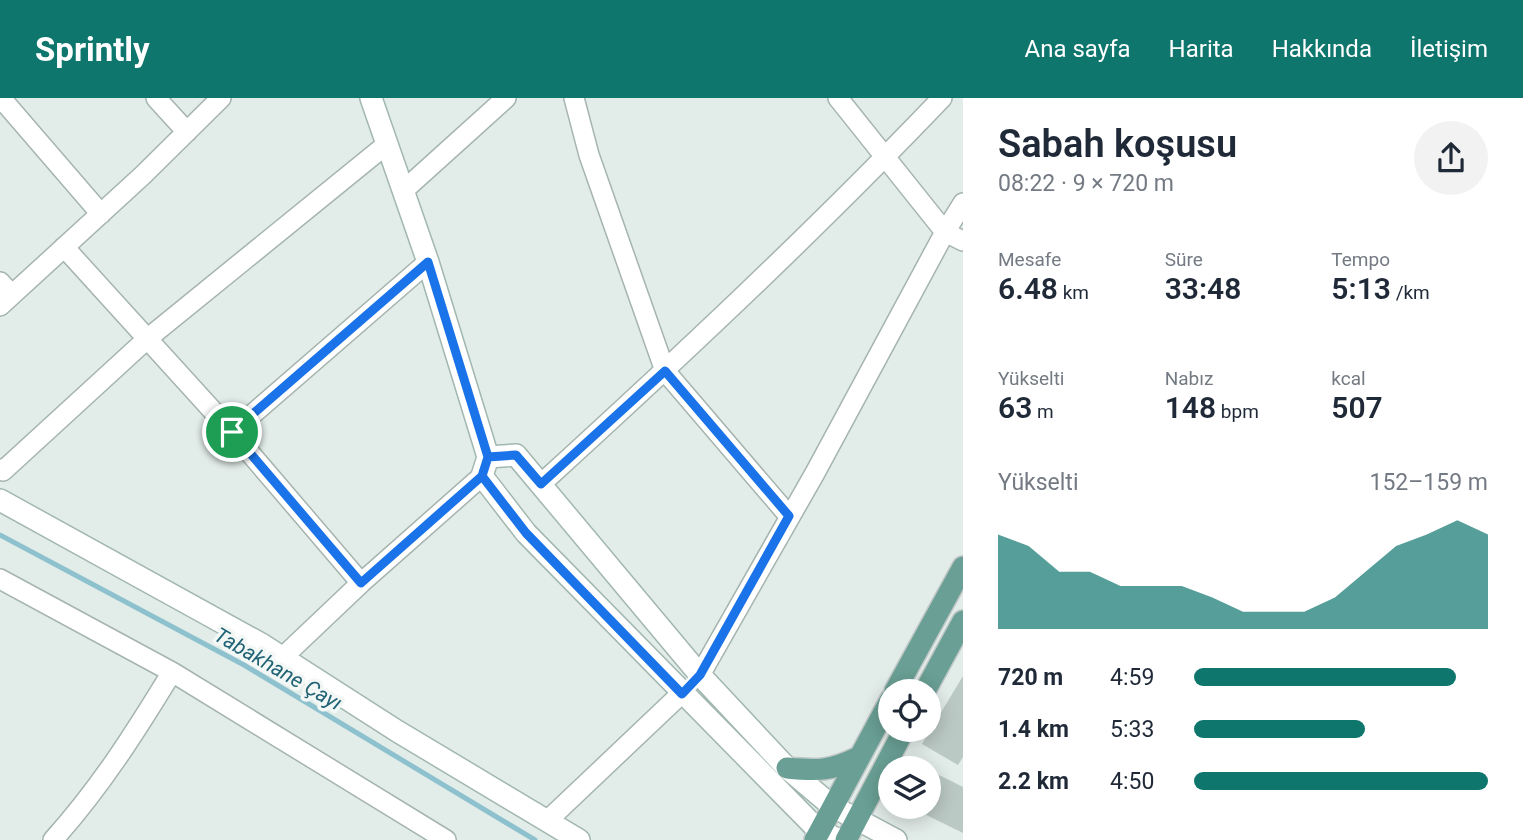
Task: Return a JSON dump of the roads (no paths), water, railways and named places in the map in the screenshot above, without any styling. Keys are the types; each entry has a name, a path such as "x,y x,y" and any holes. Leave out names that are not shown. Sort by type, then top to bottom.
{"main road":[{"path":"902,679 963,566"},
{"path":"932,679 963,621"},
{"path":"817,836 878,723"},
{"path":"846,840 898,742"},
{"path":"787,768 813,771 835,769 859,757"}],"street":[{"path":"1,98 101,214"},
{"path":"156,98 187,132"},
{"path":"4,294 101,214 221,98"},
{"path":"371,98 428,262 485,467 526,533 817,836 840,840"},
{"path":"403,191 506,98"},
{"path":"575,98 589,155 665,371 789,516"},
{"path":"838,98 954,236"},
{"path":"541,484 665,371 886,157 942,98"},
{"path":"0,469 3,471 148,339 387,144"},
{"path":"547,821 700,675 789,516 954,236 963,202"},
{"path":"64,247 232,432 361,583"},
{"path":"232,432 428,262"},
{"path":"283,657 485,467 516,455 700,675 787,768 832,806 896,840"},
{"path":"0,500 283,657 397,731 579,840"},
{"path":"0,579 172,672 446,840"},
{"path":"53,840 83,806 123,752 172,672"}],"waterway":[{"name":"Tabakhane Çayı","path":"0,535 244,665 535,840"}]}
